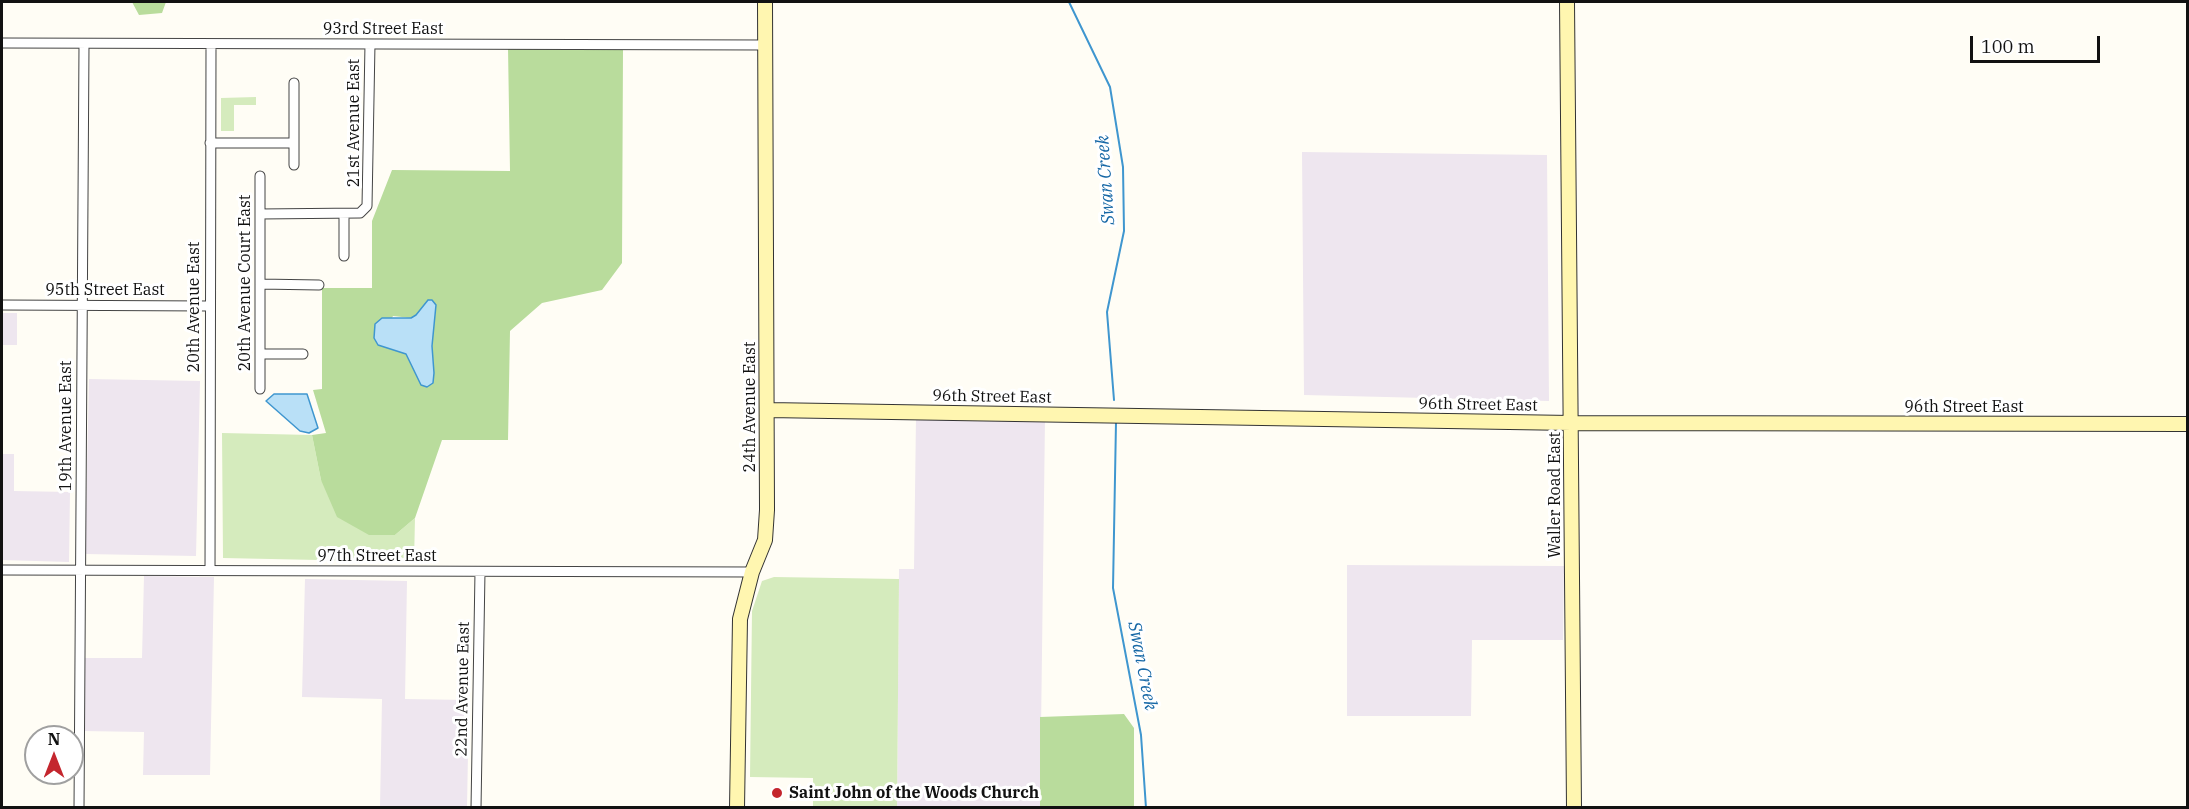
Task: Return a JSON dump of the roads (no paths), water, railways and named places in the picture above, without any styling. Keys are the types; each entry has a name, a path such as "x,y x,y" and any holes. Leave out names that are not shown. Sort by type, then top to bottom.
{"street":[{"name":"24th Avenue East","path":"737,807 740,619 752,572 765,540 768,410 765,2"},
{"name":"Waller Road East","path":"1567,2 1574,807"},
{"name":"93rd Street East","path":"2,43 765,45"},
{"name":"21st Avenue East","path":"344,214 360,213 369,202 370,44"},
{"name":"19th Avenue East","path":"78,807 84,45"},
{"name":"20th Avenue East","path":"210,45 210,570"},
{"path":"294,83 294,165"},
{"path":"210,142 294,142"},
{"name":"20th Avenue Court East","path":"260,177 260,389"},
{"path":"260,214 344,214 344,255"},
{"path":"260,284 319,285"},
{"name":"95th Street East","path":"2,305 209,306"},
{"path":"260,354 303,354"},
{"name":"96th Street East","path":"768,410 1571,423 2187,424"},
{"name":"97th Street East","path":"2,570 752,572"},
{"name":"22nd Avenue East","path":"476,807 480,572"}],"water":[{"path":"428,300 432,300 436,305 432,346 433,383 427,387 421,385 406,354 378,345 374,338 375,324 382,318 411,318"},
{"path":"274,394 307,394 318,428 309,433 300,431 266,401"}],"waterway":[{"name":"Swan Creek","path":"1069,2 1110,87 1123,167 1124,231 1107,312 1114,400"},
{"name":"Swan Creek","path":"1116,422 1113,588 1141,735 1146,808"}],"place":[{"name":"Saint John of the Woods Church","path":"777,793"}]}
